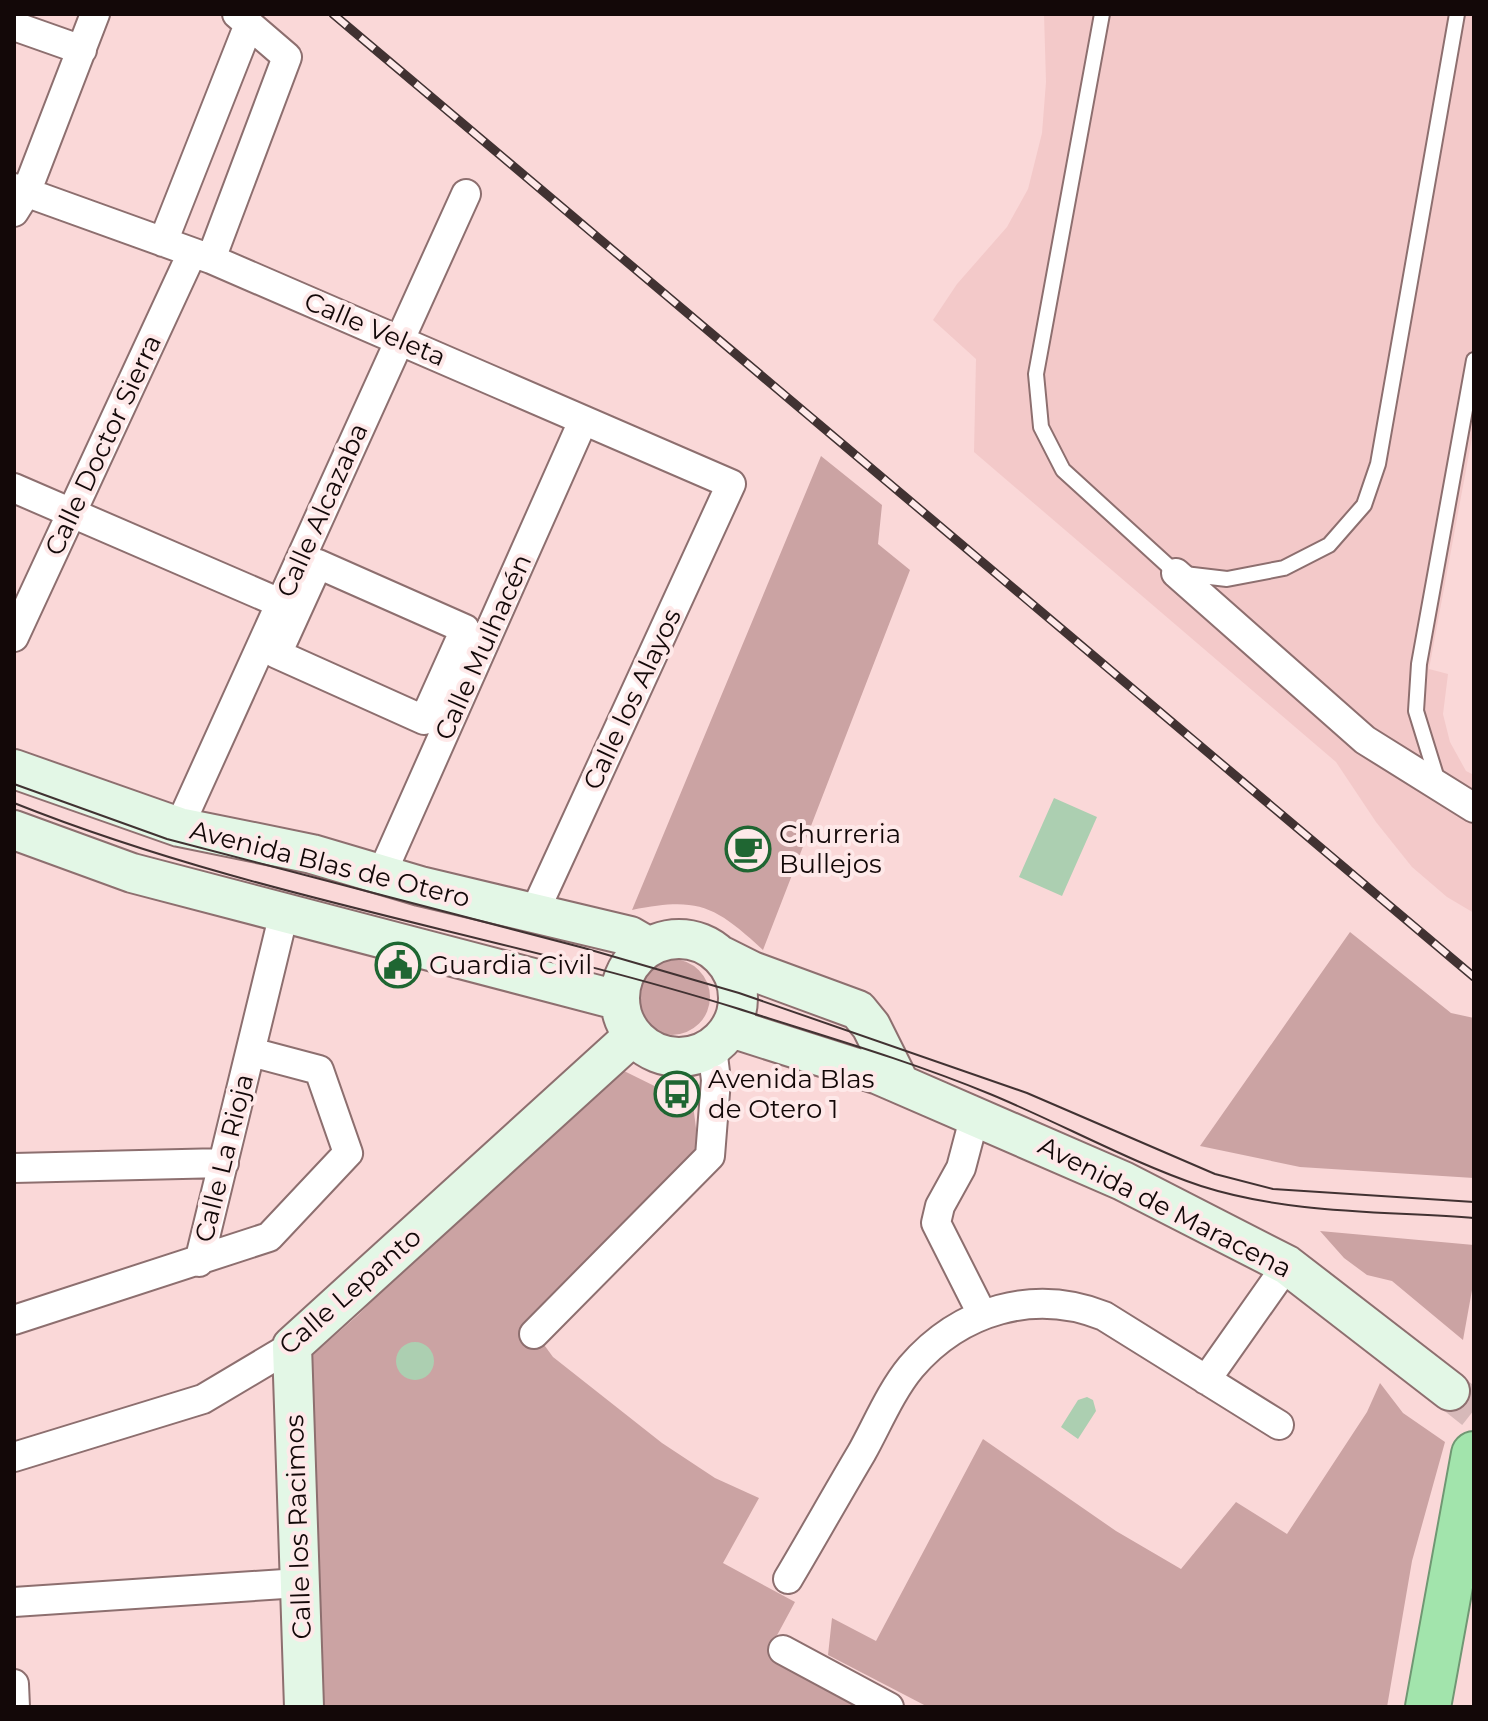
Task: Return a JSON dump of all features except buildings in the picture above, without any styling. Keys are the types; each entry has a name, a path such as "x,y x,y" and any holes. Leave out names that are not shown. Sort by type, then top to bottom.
{"highway":[{"path":"1428,1707 1474,1454"}],"street":[{"path":"18,197 95,14"},
{"path":"163,242 243,19"},
{"name":"Calle Doctor Sierra","path":"14,637 71,512 201,256 287,57 243,19"},
{"path":"14,26 82,50"},
{"name":"Calle Alcazaba","path":"179,827 466,194"},
{"name":"Calle Veleta","path":"18,197 201,256 731,484"},
{"name":"Calle Mulhacén","path":"382,873 583,421"},
{"name":"Calle los Alayos","path":"534,913 731,484"},
{"path":"14,488 280,603"},
{"path":"318,564 465,629 428,715 424,720 277,654 318,564"},
{"path":"1176,573 1365,740 1474,808"},
{"name":"Avenida Blas de Otero","path":"14,769 179,827 312,854 420,886 630,936 649,947"},
{"path":"14,830 132,873 617,1000"},
{"name":"Calle La Rioja","path":"14,1320 199,1262 284,913"},
{"path":"722,1038 688,1057 671,1057 648,1049 633,1036 617,1000 622,981 633,961 649,947 667,940 690,940 752,971 858,1010 871,1026 900,1084"},
{"path":"534,1334 710,1156 722,1038 739,993 734,975 722,956"},
{"name":"Calle Lepanto","path":"14,1457 203,1399 292,1346 633,1036"},
{"name":"Avenida de Maracena","path":"722,1038 900,1084 1123,1181 1287,1265 1450,1391"},
{"path":"199,1262 269,1237 348,1153 319,1070 251,1052"},
{"path":"975,1115 961,1168 940,1206 936,1223 982,1314"},
{"path":"14,1168 224,1163"},
{"path":"1206,1380 1287,1265"},
{"path":"788,1579 910,1369 944,1334 982,1314 1048,1302 1078,1306 1104,1316 1279,1425"},
{"name":"Calle los Racimos","path":"292,1346 304,1707"},
{"path":"14,1602 299,1583"},
{"path":"783,1650 889,1707"},
{"path":"14,1684 15,1707"}],"lane":[{"path":"1102,14 1036,374 1041,427 1063,470 1176,573 1227,579 1284,568 1329,545 1364,505 1378,464 1457,14"},
{"path":"1441,790 1416,711 1419,664 1474,360"}],"shaded area":[{"path":"1044,14 1474,14 1474,427 1429,669 1448,674 1443,714 1450,742 1466,771 1474,775 1474,913 1447,897 1412,867 1376,822 1336,762 974,452 976,359 933,320 957,284 1007,227 1028,189 1042,133 1046,82"},
{"path":"821,456 882,505 878,544 910,570 763,950 731,923 704,908 673,904 632,910"},
{"path":"1054,798 1097,817 1062,896 1019,877"},
{"path":"1350,932 1451,1013 1474,1018 1474,1178 1300,1167 1200,1146"},
{"path":"672,959 686,962 699,970 707,983 710,997 707,1011 699,1024 686,1032 672,1035 658,1032 645,1024 637,1011 634,997 637,983 645,970 658,962"},
{"path":"618,1068 693,1105 699,1151 614,1232 528,1323 553,1357 662,1443 715,1478 759,1498 723,1563 795,1602 768,1652 853,1704 852,1707 316,1707 307,1360 358,1315 474,1198"},
{"path":"1320,1231 1474,1245 1474,1279 1463,1340 1392,1281 1367,1275 1344,1258"},
{"path":"415,1342 428,1348 434,1361 428,1374 415,1380 402,1374 396,1361 402,1348"},
{"path":"1380,1383 1403,1413 1445,1442 1412,1561 1387,1707 928,1707 828,1655 832,1618 876,1641 983,1439 1116,1531 1181,1569 1236,1502 1287,1534 1367,1412"},
{"path":"1087,1397 1093,1400 1096,1411 1078,1439 1061,1427 1078,1400"}],"tunnel":[{"path":"1450,1391 1474,1410"}],"tram line":[{"path":"14,784 167,839 584,948 739,993 1027,1093 1215,1174 1273,1189 1474,1202"},
{"path":"14,803 192,864 646,982 864,1048 990,1094 1148,1166 1201,1186 1302,1207 1474,1218"}],"railway":[{"path":"333,14 1474,977"}],"place":[{"name":"Churreria Bullejos","path":"748,849"},
{"name":"Guardia Civil","path":"398,965"},
{"name":"Avenida Blas de Otero 1","path":"677,1094"}]}
